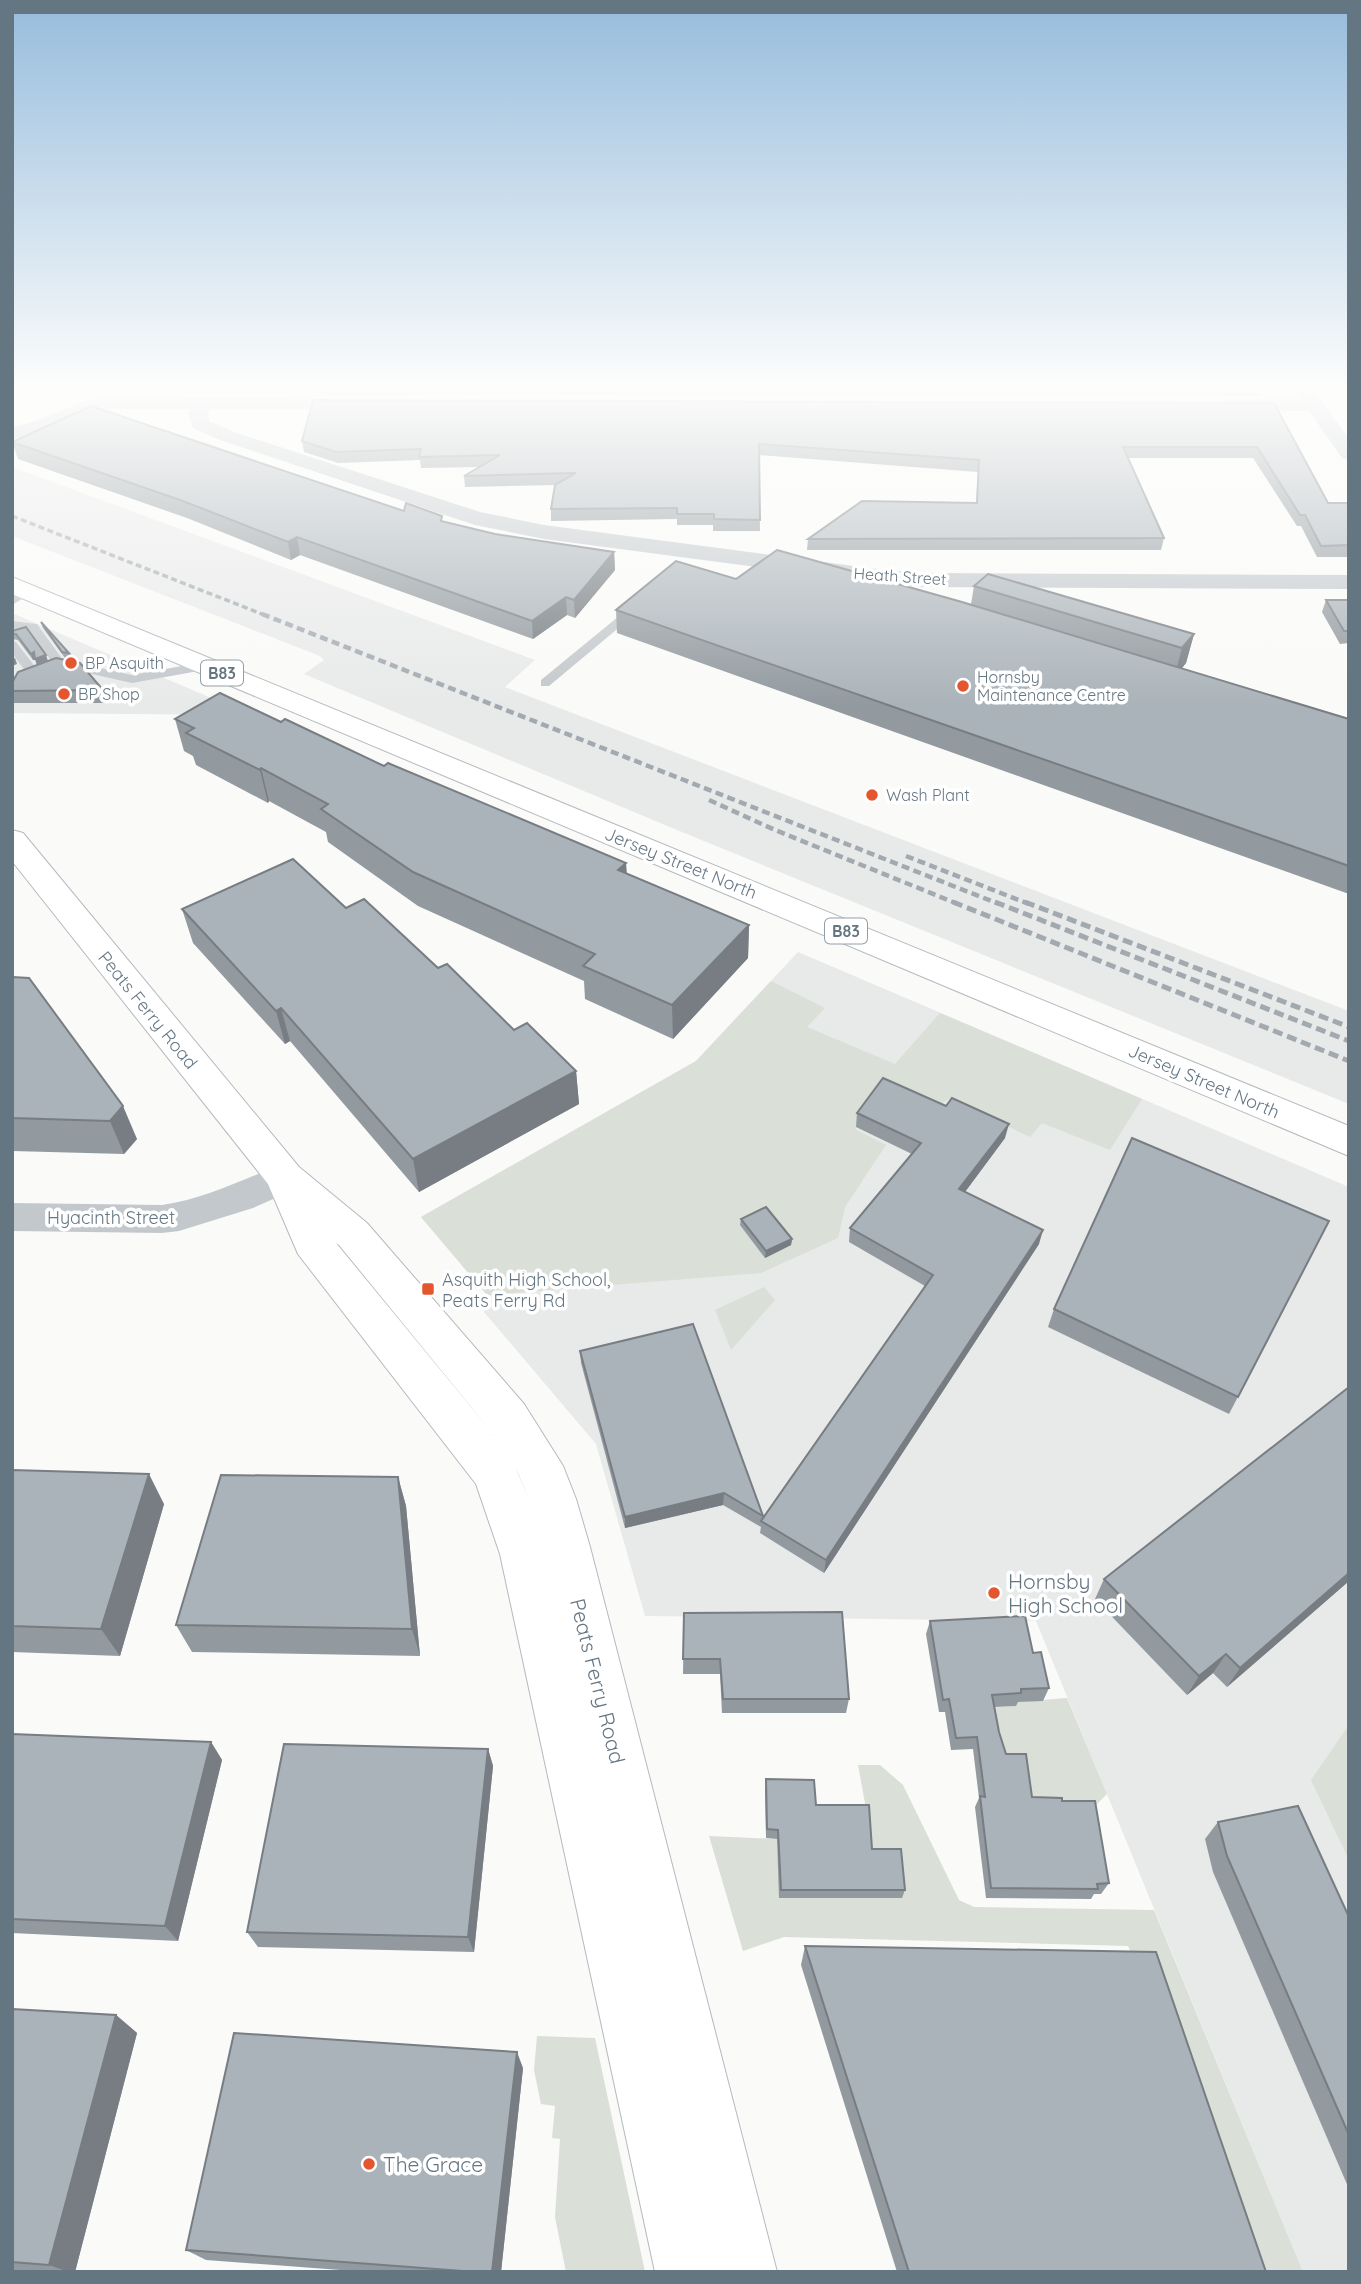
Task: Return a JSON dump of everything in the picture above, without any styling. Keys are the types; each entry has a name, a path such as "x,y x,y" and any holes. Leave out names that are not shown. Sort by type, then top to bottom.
{"main road":[{"name":"Jersey Street North","path":"18,593 204,666 1349,1142"},
{"name":"Peats Ferry Road","path":"12,840 285,1178 353,1234 508,1418 540,1466 553,1499 566,1547 744,2272"},
{"name":"Peats Ferry Road","path":"285,1178 312,1242 482,1454 509,1507 536,1603 687,2272"}],"street":[{"name":"Heath Street","path":"399,493 475,518 544,532 696,559 884,577 930,589 1349,582"},
{"name":"Hyacinth Street","path":"12,1217 185,1217 227,1205 285,1178"}],"lane":[{"path":"545,683 641,605"},
{"path":"12,625 33,627 60,663"},
{"path":"12,645 34,673"},
{"path":"12,681 60,663 132,679 204,666"}],"shaded area":[{"path":"12,493 81,493 535,660 505,687 1349,1011 1349,1104 677,830 304,674 324,660 320,656 12,536"},
{"name":"BP Asquith","path":"12,613 251,715 12,713"},
{"name":"Hornsby High School","path":"798,952 1349,1187 1349,2272 1303,2272 1036,1621 645,1616 596,1444 484,1312 487,1295 421,1217 696,1061"},
{"path":"771,981 825,1008 807,1027 895,1064 940,1013 1142,1099 1110,1150 1042,1123 1030,1137 949,1099 933,1109 887,1089 855,1129 886,1145 845,1207 838,1238 761,1273 487,1295 421,1217 696,1061"},
{"path":"764,1287 775,1300 731,1350 715,1310"},
{"path":"1067,1698 1107,1794 1088,1813 1027,1809 1004,1766 987,1708 1015,1706 1015,1702"},
{"path":"1349,1725 1349,1860 1311,1780"},
{"path":"858,1765 880,1765 903,1785 959,1900 974,1907 1154,1910 1303,2272 1239,2272 1139,1971 1128,1946 784,1937 743,1951 709,1836 777,1839 780,1898 870,1857 867,1814"},
{"path":"537,2036 595,2038 645,2272 566,2272 555,2217 560,2139 552,2138 555,2106 541,2104 534,2070"}],"building":[{"path":"159,493 349,493 404,511 406,503 442,516 441,521 495,534 614,552 574,600 566,597 532,621 297,537 288,542"},
{"path":"554,493 760,493 760,520 714,519 714,514 677,514 677,508 551,509"},
{"path":"977,493 1144,493 1164,538 808,539 862,501 977,503"},
{"path":"1286,493 1322,493 1328,503 1349,503 1349,545 1321,546 1305,515 1300,515"},
{"name":"Hornsby Maintenance Centre","path":"777,550 962,602 1349,719 1349,866 616,610 676,561 736,579"},
{"path":"988,574 1194,634 1182,648 974,586"},
{"path":"1326,600 1349,600 1349,631 1344,631"},
{"path":"41,622 69,653 62,652"},
{"path":"26,627 46,655 35,659 34,652 31,654 16,634 12,634 12,631"},
{"path":"56,658 80,663 103,690 12,691 12,683 18,672"},
{"path":"220,693 281,722 285,719 384,766 388,763 626,863 618,870 749,925 672,1005 583,966 595,954 413,872 321,809 328,804 261,768 260,770 186,733 194,728 175,719"},
{"path":"293,859 346,908 364,899 438,968 447,964 514,1030 527,1023 576,1071 413,1159 281,1008 276,1011 182,909"},
{"path":"12,977 29,978 123,1106 110,1121 12,1118"},
{"path":"883,1078 946,1106 952,1098 1009,1124 959,1189 1043,1230 826,1560 761,1521 933,1275 850,1228 921,1143 857,1113"},
{"path":"1132,1138 1329,1221 1238,1397 1054,1309"},
{"path":"766,1207 792,1239 766,1251 741,1219"},
{"path":"693,1324 763,1516 724,1493 625,1517 580,1351"},
{"path":"1349,1387 1349,1573 1240,1668 1226,1654 1199,1676 1104,1579"},
{"path":"12,1470 149,1474 101,1629 12,1626"},
{"path":"221,1475 398,1477 412,1629 176,1625"},
{"path":"842,1612 849,1699 723,1699 720,1659 683,1659 684,1613"},
{"path":"1025,1616 1033,1653 1041,1652 1049,1688 1021,1689 1021,1693 992,1695 999,1732 1006,1754 1026,1754 1032,1797 1095,1801 1109,1883 1097,1884 1098,1889 991,1888 980,1796 985,1797 977,1737 956,1738 949,1699 943,1700 930,1621"},
{"path":"12,1734 211,1742 165,1926 12,1919"},
{"path":"284,1744 488,1749 468,1937 247,1932"},
{"path":"766,1779 814,1780 816,1805 869,1805 872,1849 901,1849 905,1890 781,1890 778,1830 767,1829"},
{"path":"1298,1806 1349,1917 1349,2135 1227,1856 1218,1822"},
{"path":"805,1946 1156,1952 1266,2272 909,2272"},
{"path":"12,2009 116,2015 49,2265 12,2262"},
{"name":"The Grace","path":"234,2033 517,2052 492,2272 186,2250"}],"railway":[{"path":"12,516 267,616"},
{"path":"262,614 999,904"},
{"path":"709,800 775,830 958,904"},
{"path":"906,856 1029,904"},
{"path":"953,902 1349,1061"},
{"path":"995,902 1349,1041"},
{"path":"1025,902 1349,1027"}],"place":[{"name":"BP Asquith","path":"71,663"},
{"name":"Hornsby Maintenance Centre","path":"963,686"},
{"name":"BP Shop","path":"64,694"},
{"name":"Wash Plant","path":"872,795"},
{"name":"Asquith High School, Peats Ferry Rd","path":"428,1289"},
{"name":"Hornsby High School","path":"994,1593"},
{"name":"The Grace","path":"369,2164"}]}
